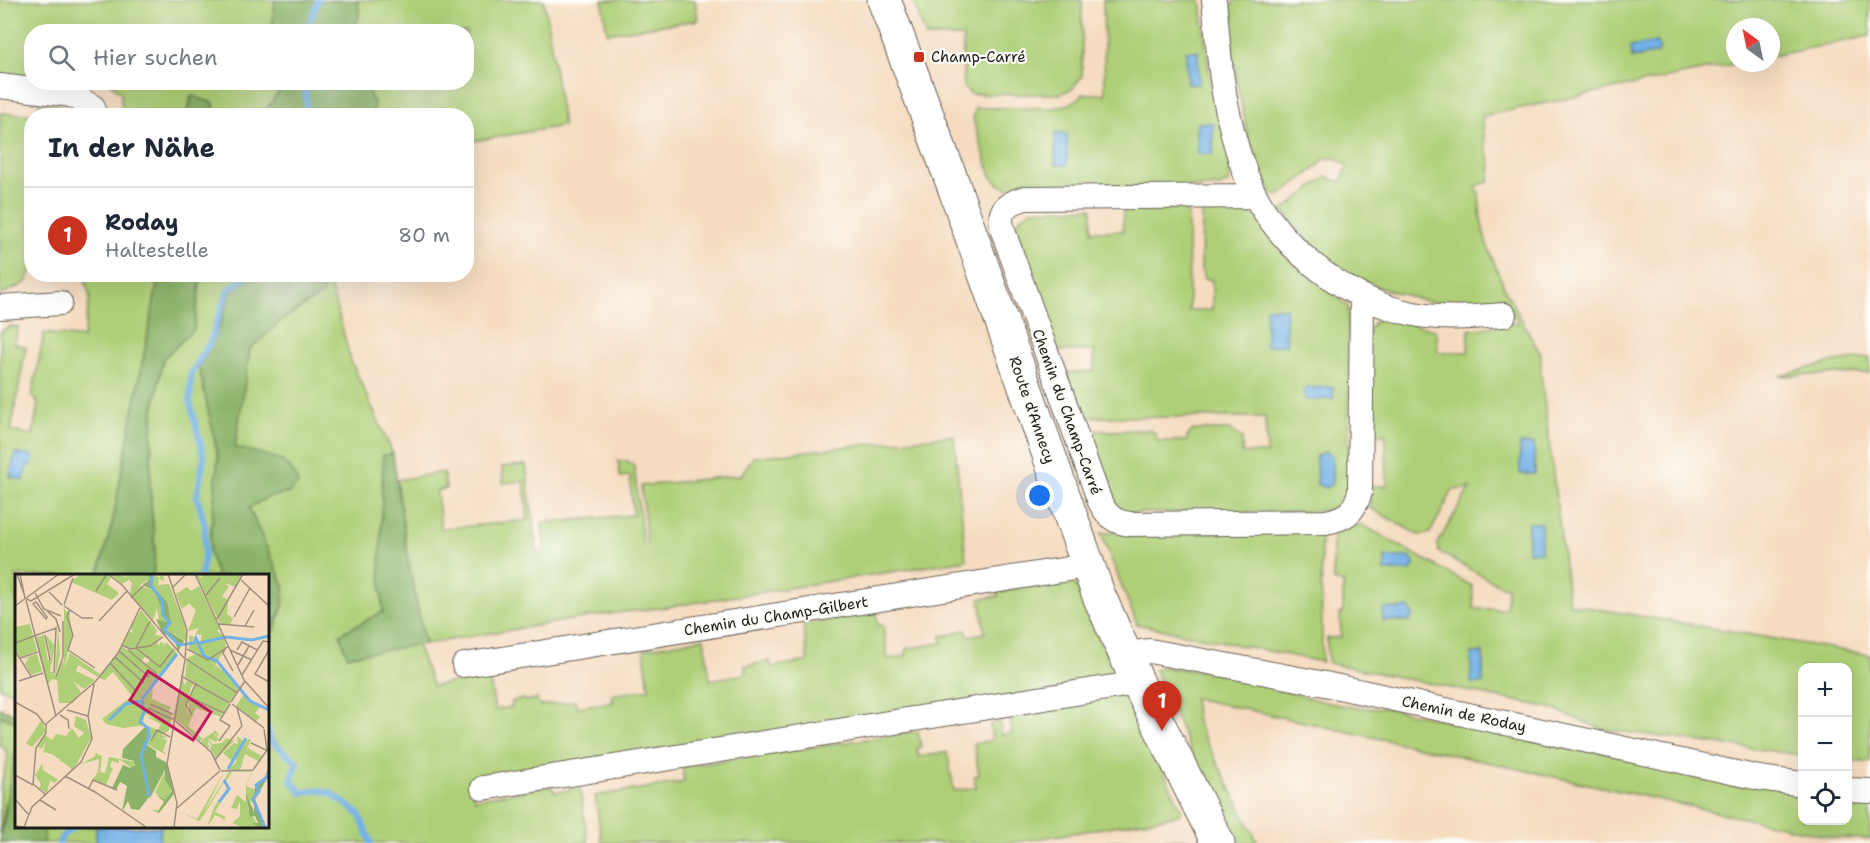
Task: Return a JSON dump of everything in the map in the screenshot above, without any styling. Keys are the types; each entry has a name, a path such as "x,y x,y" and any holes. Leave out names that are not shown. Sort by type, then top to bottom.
{"main road":[{"name":"Route d'Annecy","path":"884,0 953,184 1087,566 1132,668 1218,843"}],"street":[{"path":"1214,0 1226,106 1236,144 1256,196 1266,214 1286,238 1321,269 1362,296 1413,314 1448,318 1504,315"},
{"path":"0,86 24,89"},
{"path":"32,90 72,95 93,107"},
{"name":"Chemin du Champ-Carré","path":"1256,196 1025,198 1007,206 1002,211 1003,231 1100,502 1111,519 1120,524 1326,522 1338,520 1355,507 1360,492 1362,296"},
{"path":"0,307 60,303"},
{"name":"Chemin du Champ-Gilbert","path":"464,665 1087,566"},
{"name":"Chemin de Roday","path":"483,788 1132,668 1150,651 1325,684 1759,778 1798,783"},
{"path":"1852,790 1870,791"}],"green space":[{"path":"0,0 275,0 273,24 24,24 24,77 0,75"},
{"path":"275,0 358,0 359,18 355,24 273,24"},
{"path":"358,0 544,0 563,126 474,141 474,108 374,108 374,103 368,90 474,90 474,24 355,24 359,18"},
{"path":"602,0 695,0 698,20 607,33"},
{"path":"913,0 1082,0 1082,76 1072,89 1059,94 971,94 963,87 963,37 926,37"},
{"path":"1103,0 1201,0 1213,93 1229,151 1228,183 1219,187 1010,189 1000,185 991,176 973,119 975,108 1054,108 1070,104 1084,94 1105,94"},
{"path":"1235,0 1870,0 1870,36 1780,54 1780,18 1726,18 1726,66 1483,116 1484,138 1491,165 1489,182 1476,186 1486,242 1506,292 1541,355 1541,375 1569,604 1870,655 1870,763 1852,761 1852,663 1798,663 1798,754 1602,729 1551,708 1328,663 1327,638 1341,637 1340,614 1343,613 1343,582 1336,582 1333,578 1333,533 1361,524 1472,586 1474,609 1506,609 1507,587 1499,585 1439,552 1437,544 1470,488 1453,490 1430,533 1419,535 1370,508 1369,486 1387,486 1386,435 1368,434 1368,331 1374,322 1383,317 1436,330 1438,352 1468,352 1469,330 1518,323 1504,300 1429,302 1378,287 1346,272 1309,241 1282,211 1326,177 1341,182 1347,166 1336,158 1323,159 1322,163 1280,195 1271,195 1248,137 1237,83 1228,11"},
{"path":"118,90 281,90 267,108 214,108 214,103 191,97 189,108 122,108 121,93"},
{"path":"281,90 367,90 374,104 374,108 267,108"},
{"path":"192,96 214,103 214,108 189,108"},
{"path":"38,102 65,106 65,108 38,108"},
{"path":"0,113 24,114 24,282 26,282 0,295"},
{"path":"1207,207 1242,207 1257,217 1285,255 1348,306 1349,493 1341,505 1325,511 1129,513 1113,503 1089,440 1095,431 1150,430 1156,434 1157,441 1187,441 1187,437 1193,430 1230,430 1242,438 1242,453 1267,453 1265,417 1085,417 1079,409 1066,373 1094,371 1094,351 1058,351 1014,234 1020,218 1031,210 1092,208 1092,231 1123,231 1123,209 1183,208 1188,213 1189,310 1212,310 1212,280 1204,279 1201,269 1202,213"},
{"path":"86,282 158,282 112,524 99,574 15,574 15,693 0,688 0,332 11,326 18,327 15,344 26,347 11,431 33,435 38,403 32,395 44,333 83,338 90,297"},
{"path":"158,282 200,282 194,329 163,359 153,414 150,488 155,549 153,574 99,574 112,524"},
{"path":"200,282 245,282 231,292 215,337 199,367 218,457 209,552 216,574 153,574 155,549 150,488 153,414 163,359 194,329"},
{"path":"244,282 328,282 321,295 282,320 250,349 235,447 282,461 294,474 298,484 289,493 268,497 249,508 284,586 283,606 271,641 268,641 268,574 216,574 209,553 218,457 199,367 215,337 231,292"},
{"path":"330,282 351,361 393,454 383,456 380,573 383,612 340,634 347,655 417,645 433,686 489,676 495,710 512,707 512,701 525,699 525,701 537,699 539,706 576,701 577,707 613,702 612,695 649,689 644,649 704,638 710,680 746,674 745,666 770,661 771,667 808,661 803,624 876,612 878,625 883,625 888,659 906,656 906,649 942,643 941,636 955,634 955,632 966,630 968,636 985,633 980,599 998,596 998,592 1064,581 1075,583 1115,674 1111,682 468,780 475,799 551,786 555,792 580,788 588,843 43,843 45,828 268,828 268,641 271,641 283,606 284,586 248,507 268,497 289,493 283,461 235,448 250,349 282,320 321,295"},
{"path":"1870,357 1870,373 1779,376 1828,363"},
{"path":"954,435 966,560 425,644 409,566 397,480 444,472 446,489 437,490 441,529 528,520 524,481 503,483 502,467 526,465 537,552 545,552 542,523 633,515 630,476 620,477 618,461 628,461 634,466 643,545 647,544 641,486 741,475 753,457"},
{"path":"393,454 409,566 425,644 347,656 340,634 383,612 380,573 383,455"},
{"path":"1321,531 1322,662 1137,624 1101,533"},
{"path":"1161,667 1234,676 1330,703 1386,708 1798,792 1798,825 1852,825 1852,797 1870,799 1870,839 1835,838 1194,698 1197,723 1258,843 1231,843 1155,670"},
{"path":"1123,693 1128,697 1181,809 1179,815 1013,843 602,843 595,796 684,782 682,767 918,731 921,747 917,748 919,757 947,752 954,791 976,787 974,776 979,775 974,744 992,740 990,724 999,722 1002,735 1012,733 1010,717 1059,709 1058,703"},
{"path":"0,708 15,714 15,721 0,716"},
{"path":"0,716 15,721 15,754 0,834 0,788 8,758 5,749 0,746"},
{"path":"15,755 15,828 45,828 43,843 0,843"},
{"path":"1188,839 1195,843 1108,843 1108,841"}],"water":[{"path":"1656,42 1660,47 1658,53 1632,58 1630,47"},
{"path":"1186,51 1198,51 1199,84 1187,84"},
{"path":"1197,123 1213,123 1213,154 1198,154"},
{"path":"1055,134 1067,134 1067,165 1055,165"},
{"path":"1266,308 1286,308 1286,345 1266,346"},
{"path":"1333,387 1333,399 1307,400 1304,396 1307,388"},
{"path":"1520,444 1534,444 1535,474 1520,474"},
{"path":"1325,452 1332,456 1332,484 1325,488 1317,484 1316,456"},
{"path":"15,453 34,456 32,465 27,465 24,480 10,477"},
{"path":"1528,523 1541,523 1541,552 1528,552"},
{"path":"1385,557 1410,557 1414,566 1410,571 1385,571"},
{"path":"1409,608 1413,615 1409,621 1383,621 1383,609"},
{"path":"1471,653 1483,653 1483,683 1471,683"},
{"path":"96,828 161,828 159,843 96,843"}],"waterway":[{"path":"309,24 318,0"},
{"path":"305,90 307,108"},
{"path":"201,574 205,526 197,496 204,457 190,402 191,374 210,342 228,290 239,282"},
{"path":"268,730 271,741 297,762 291,781 302,793 318,790 331,793 359,814 371,843"},
{"path":"59,843 63,835 73,828"}],"place":[{"name":"Champ-Carré","path":"919,57"},
{"name":"Roday","path":"1162,731"}]}
